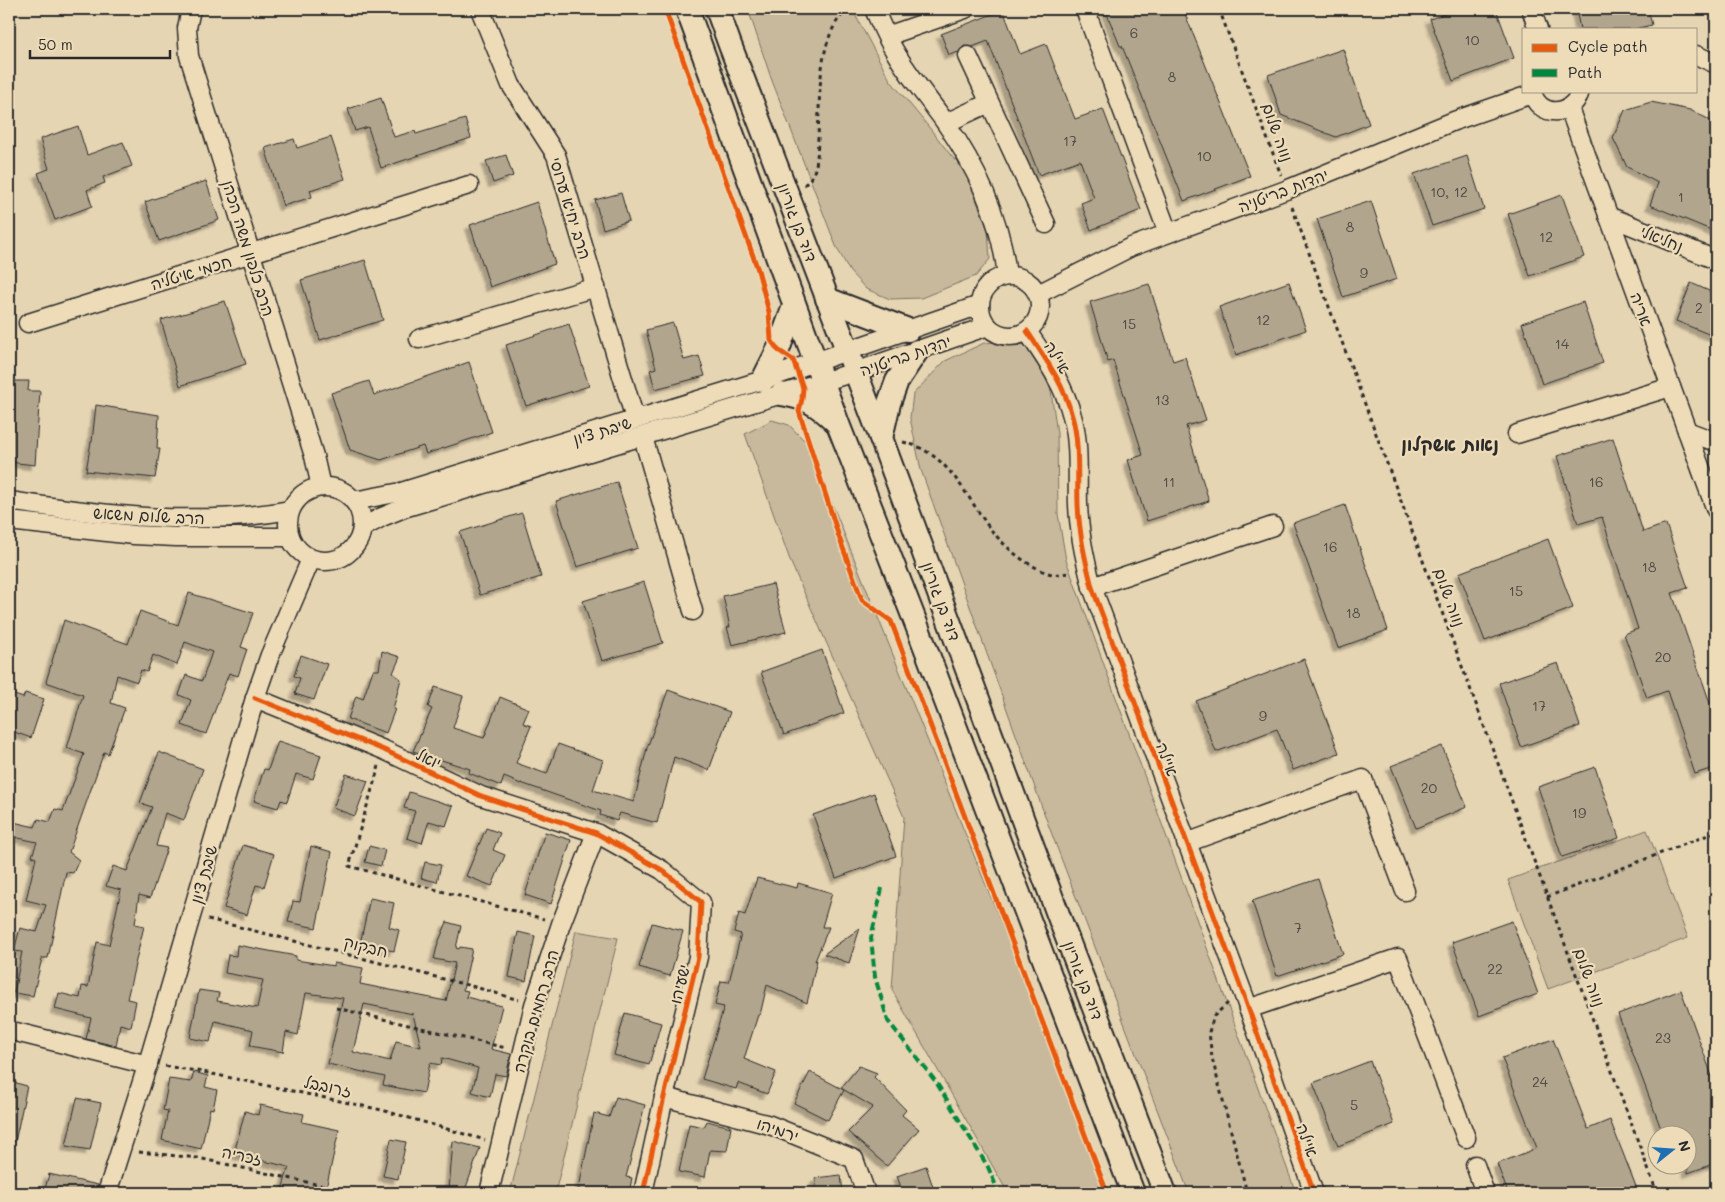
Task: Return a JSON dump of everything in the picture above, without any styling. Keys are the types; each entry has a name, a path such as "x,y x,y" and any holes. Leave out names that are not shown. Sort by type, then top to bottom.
{"main road":[{"name":"דוד בן גוריון","path":"687,9 838,424 1133,1193"},
{"name":"דוד בן גוריון","path":"718,9 788,198 882,441 1059,917 1165,1193"},
{"path":"827,299 908,330"},
{"path":"763,380 778,350 794,306"},
{"path":"882,441 889,403 897,381 917,351"},
{"path":"781,394 798,397 821,407 838,424"}],"street":[{"name":"הרב כלפון משה הכהן","path":"191,9 187,28 189,56 314,456 321,487"},
{"name":"הרב יחיא ערוסי","path":"480,9 511,85 556,155 635,419"},
{"path":"874,9 894,50 946,123 972,164 986,193 998,227 1007,276"},
{"path":"887,36 965,9"},
{"path":"1085,9 1168,233"},
{"path":"1531,9 1538,28"},
{"path":"968,56 1046,224"},
{"path":"1698,56 1716,64"},
{"path":"1532,93 1535,101 1547,110 1562,112 1574,104 1580,92"},
{"name":"יהדות בריטניה","path":"1038,294 1131,247 1286,190 1454,121 1532,93"},
{"path":"946,123 989,103"},
{"name":"אריה","path":"1569,108 1716,510"},
{"name":"חכמי איטליה","path":"28,323 469,185"},
{"name":"נחליאלי","path":"1608,216 1716,260"},
{"path":"1015,276 1025,279 1033,285 1038,294 1041,303 1040,312 1037,321 1028,331 1006,337 998,334 988,326 981,315 982,294 995,279 1015,276"},
{"path":"419,339 596,287"},
{"name":"יהדות בריטניה","path":"819,372 851,361 908,330 980,305"},
{"name":"יהדות בריטניה","path":"851,361 917,351 988,326"},
{"name":"איילה","path":"1028,331 1055,374 1073,417 1076,438 1078,506 1082,547 1090,579 1246,1002 1314,1193"},
{"name":"שיבת ציון","path":"354,502 401,492 763,380 819,372"},
{"name":"שיבת ציון","path":"362,528 404,508 781,394 819,372"},
{"path":"1517,434 1671,387"},
{"path":"1687,431 1716,442"},
{"path":"643,436 692,611"},
{"path":"321,487 329,487 343,491 354,502 360,514 362,528 359,538 348,553 340,558 321,561 311,559 298,550 290,537 288,524 290,510 294,503 306,492 321,487"},
{"name":"הרב שלום משאש","path":"9,500 62,509 175,519 235,518 290,510"},
{"name":"הרב שלום משאש","path":"9,521 134,535 290,537"},
{"path":"1090,579 1273,526"},
{"name":"שיבת ציון","path":"107,1193 148,1064 255,698 270,655 311,559"},
{"name":"יואל","path":"255,698 384,750 482,796 596,833"},
{"path":"1186,843 1363,779 1405,891"},
{"name":"הרב רחמים בוקרה","path":"489,1193 534,1005 561,924 596,833"},
{"name":"ישעיהו","path":"596,833 662,870 700,902 698,957 642,1193"},
{"path":"1246,1002 1398,958 1466,1138"},
{"path":"16,1032 148,1064"},
{"name":"ירמיהו","path":"664,1097 770,1125 854,1159 866,1193"},
{"path":"1475,1165 1485,1193"}],"path":[{"path":"788,198 808,183 817,166 822,74 828,40 840,16 852,9"},
{"path":"882,441 905,442 930,452 967,492 985,522 1019,558 1036,568 1052,574 1090,579"},
{"path":"384,750 349,866 561,924"},
{"path":"1547,897 1716,832"},
{"path":"1246,1002 1232,999 1214,1016 1209,1032 1212,1058 1246,1193"},
{"path":"336,1008 522,1052"}],"shaded area":[{"path":"748,9 852,9 890,80 967,176 988,230 990,259 976,276 921,298 890,299 866,289 850,272 836,246 771,78"},
{"path":"1021,340 1038,360 1051,391 1057,433 1058,514 1066,560 1296,1193 1189,1193 1048,824 921,470 910,418 913,394 945,361 984,343"},
{"path":"772,420 789,425 808,444 1042,1024 1106,1193 1008,1193 892,990 904,817 791,563 745,434"},
{"path":"1647,830 1688,938 1548,989 1508,880"},
{"path":"576,931 618,938 555,1193 510,1193"}],"building":[{"path":"1105,9 1183,9 1250,176 1184,201 1122,46 1120,46"},
{"path":"1457,9 1496,9 1514,58 1453,81 1430,19"},
{"path":"1576,9 1648,9 1652,25 1638,28 1580,28"},
{"path":"1003,10 1020,54 1046,44 1075,119 1103,109 1141,210 1091,230 1081,203 1094,198 1080,160 1039,175 988,41 972,47 964,46 959,52 949,55 941,34"},
{"path":"1343,49 1369,124 1336,137 1281,115 1268,75"},
{"path":"381,98 394,137 415,131 416,134 465,119 471,138 381,168 368,127 355,131 348,109"},
{"path":"1651,102 1690,110 1716,123 1716,232 1650,205 1658,183 1627,167 1613,138 1625,110"},
{"path":"78,126 87,155 123,142 132,166 103,177 105,183 87,190 92,206 55,220 38,173 49,169 40,139"},
{"path":"331,137 345,179 310,190 312,197 283,206 265,148 294,139 297,148"},
{"path":"506,155 513,176 493,183 486,161"},
{"path":"1467,156 1484,209 1432,226 1414,174"},
{"path":"206,181 219,220 159,241 145,202"},
{"path":"621,193 629,221 603,229 595,200"},
{"path":"1562,195 1584,257 1530,276 1508,214"},
{"path":"1371,201 1397,279 1343,297 1317,219"},
{"path":"537,202 555,264 490,287 470,225"},
{"path":"365,260 383,320 320,340 301,280"},
{"path":"1289,282 1306,330 1236,355 1219,307"},
{"path":"1691,283 1716,294 1716,337 1676,321"},
{"path":"1149,284 1173,361 1185,357 1206,420 1186,426 1209,501 1147,521 1128,460 1143,455 1113,360 1108,362 1090,302"},
{"path":"225,301 246,364 180,386 161,320"},
{"path":"1583,302 1603,363 1542,384 1522,323"},
{"path":"673,323 684,360 699,356 705,376 655,389 650,370 656,368 646,330"},
{"path":"569,324 589,386 526,406 506,345"},
{"path":"469,362 492,432 426,454 423,446 381,460 350,450 331,393 369,381 374,395"},
{"path":"9,381 29,381 28,391 40,391 35,465 9,462"},
{"path":"96,405 159,415 157,449 160,449 155,478 86,471 92,442"},
{"path":"1613,438 1643,532 1666,524 1688,588 1672,593 1710,703 1716,701 1716,767 1695,774 1667,691 1647,698 1624,634 1638,629 1602,517 1578,524 1557,456"},
{"path":"617,482 638,548 577,567 556,501"},
{"path":"1345,505 1388,630 1338,648 1293,523"},
{"path":"522,513 541,577 480,595 460,532"},
{"path":"1548,539 1573,608 1485,641 1459,573"},
{"path":"644,582 663,643 602,661 583,601"},
{"path":"773,584 786,632 732,645 727,627 730,627 723,596"},
{"path":"189,593 253,613 241,647 247,649 238,676 229,673 206,734 182,725 191,700 179,695 186,675 202,681 212,652 185,642 177,665 153,655 147,672 141,670 137,682 117,675 111,703 125,708 108,754 104,752 69,852 79,860 73,873 66,872 48,958 42,958 33,996 14,993 22,952 14,951 20,928 37,932 46,905 26,900 36,858 32,856 37,842 9,836 9,821 35,827 38,819 50,822 55,809 63,811 84,754 67,748 83,695 46,682 64,620 128,644 140,611 178,625"},
{"path":"822,650 844,713 784,735 761,672"},
{"path":"382,651 400,657 393,673 401,679 393,709 395,709 386,733 348,719 356,696 363,699 373,670 379,670"},
{"path":"301,655 327,664 314,700 295,694 300,678 294,676"},
{"path":"1304,659 1339,753 1293,770 1277,729 1216,752 1196,701"},
{"path":"1558,663 1580,726 1521,747 1499,683"},
{"path":"435,687 463,696 453,728 484,738 500,697 529,709 523,723 531,726 516,763 547,774 558,744 603,760 593,790 634,802 647,748 668,690 730,712 709,770 674,757 657,823 620,813 617,821 600,815 601,811 504,777 501,786 469,773 470,769 413,751 432,709 428,707"},
{"path":"9,693 23,698 25,693 44,699 31,738 9,730"},
{"path":"278,741 321,755 313,779 296,774 287,802 281,800 278,808 254,801 264,769 268,770"},
{"path":"1442,746 1467,807 1416,828 1391,766"},
{"path":"159,752 203,769 184,820 165,813 156,846 167,848 150,898 139,895 135,924 144,926 127,999 136,1001 131,1027 120,1024 116,1046 86,1039 91,1018 55,1009 59,993 80,998 82,986 88,987 97,942 109,945 121,890 106,886 113,866 127,871 152,807 140,803"},
{"path":"1595,767 1619,838 1562,857 1538,787"},
{"path":"346,774 368,781 355,816 333,808"},
{"path":"409,792 453,806 446,826 429,821 422,843 407,838 415,811 404,808"},
{"path":"874,793 896,856 836,878 813,815"},
{"path":"486,828 500,833 493,850 505,855 492,886 466,876"},
{"path":"545,832 571,840 551,904 525,895"},
{"path":"243,845 274,854 264,887 256,885 247,915 224,908"},
{"path":"311,846 332,852 316,928 288,922 293,901 300,902"},
{"path":"369,846 385,850 381,866 365,862"},
{"path":"425,862 441,865 437,882 421,878"},
{"path":"757,878 797,888 798,883 832,893 822,927 829,927 815,961 817,960 807,1003 767,985 760,1015 758,1015 744,1059 776,1072 767,1094 738,1083 736,1089 702,1079 724,1007 715,1005 721,981 729,982 741,934 734,932 739,913 745,915"},
{"path":"1318,879 1343,954 1277,976 1252,901"},
{"path":"370,898 394,903 389,927 399,930 394,951 360,944"},
{"path":"1512,921 1538,994 1479,1016 1452,942"},
{"path":"447,922 461,926 456,948 472,949 463,990 468,991 466,997 502,1006 491,1049 511,1054 506,1076 495,1074 490,1097 472,1092 478,1068 442,1058 441,1065 430,1063 424,1093 383,1085 385,1077 328,1064 343,998 306,993 298,1035 286,1032 283,1052 250,1046 253,1030 215,1021 210,1042 190,1038 199,990 219,993 217,1001 257,1008 263,980 225,973 228,955 236,956 237,945 296,956 296,960 334,966 334,963 363,968 360,984 446,1001 455,963 434,959 438,943","holes":["364,1004 413,1014 421,1047 396,1041 390,1061 353,1052"]},
{"path":"652,923 683,931 670,976 639,967"},
{"path":"860,928 849,963 824,954"},
{"path":"518,932 535,936 526,981 509,977"},
{"path":"1681,990 1716,1087 1716,1163 1698,1169 1698,1124 1659,1124 1618,1014"},
{"path":"625,1013 661,1023 649,1065 614,1055"},
{"path":"1553,1039 1588,1129 1610,1120 1637,1189 1626,1193 1508,1193 1497,1164 1537,1148 1502,1058"},
{"path":"1370,1061 1394,1124 1338,1146 1313,1083"},
{"path":"859,1066 877,1073 874,1077 906,1110 902,1115 919,1129 887,1166 848,1132 873,1107 841,1088"},
{"path":"194,1072 208,1076 205,1087 217,1090 213,1109 210,1108 201,1149 162,1140 168,1111 163,1110 169,1079 191,1082"},
{"path":"810,1072 844,1090 828,1120 794,1103"},
{"path":"9,1081 27,1086 15,1142 9,1141"},
{"path":"616,1097 645,1105 626,1177 632,1178 629,1193 578,1193 594,1113 609,1117"},
{"path":"77,1098 101,1103 90,1150 66,1146"},
{"path":"260,1105 304,1114 302,1122 339,1130 325,1193 281,1193 289,1167 234,1154 245,1111 258,1115"},
{"path":"707,1121 731,1127 727,1151 710,1150 705,1177 679,1172 689,1124 704,1127"},
{"path":"391,1139 406,1142 398,1179 383,1176"},
{"path":"453,1141 480,1148 464,1193 449,1190"},
{"path":"926,1166 935,1193 903,1193 897,1176"},
{"path":"49,1174 98,1185 97,1193 44,1193"},
{"path":"841,1175 843,1193 817,1193 815,1178"}],"marked path":[{"path":"882,888 871,938 875,977 888,1021 936,1082 988,1167 999,1193"}],"cycle path":[{"path":"665,9 758,270 769,312 771,340 778,350 793,360 803,388 799,411 839,537 862,600 891,621 1107,1193"},
{"path":"1027,331 1059,382 1069,404 1075,426 1080,525 1092,587 1244,996 1314,1193"},
{"path":"255,698 384,750 481,796 596,833 662,870 701,902 698,957 643,1193"}],"district":[{"name":"נאות אשקלון","path":"1450,444"}]}
